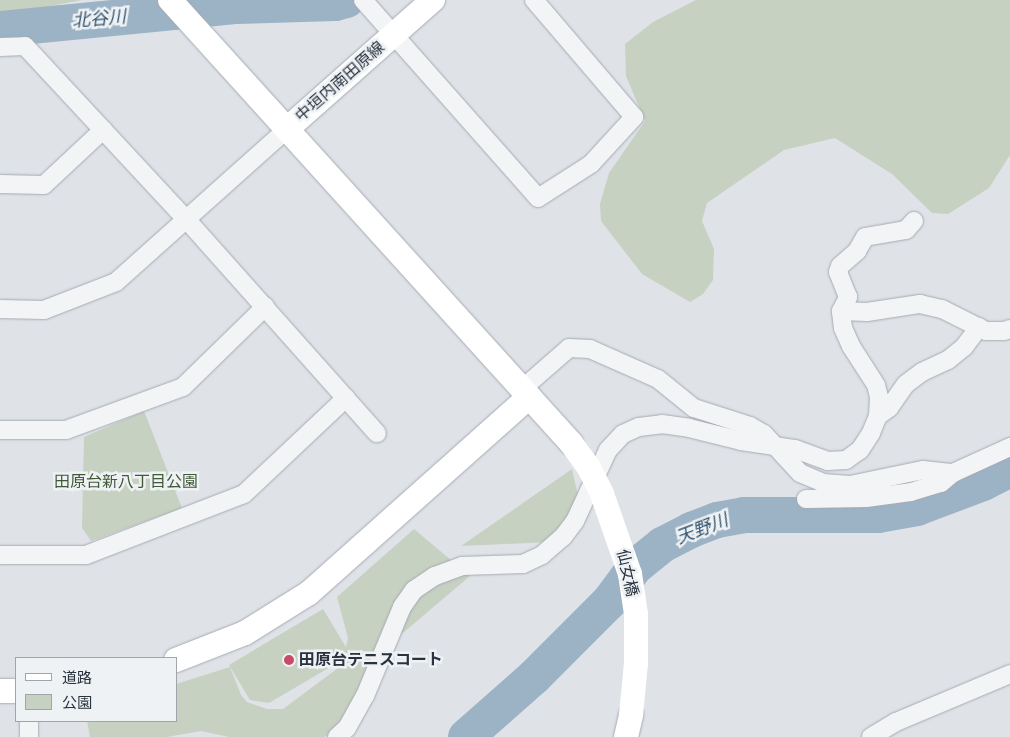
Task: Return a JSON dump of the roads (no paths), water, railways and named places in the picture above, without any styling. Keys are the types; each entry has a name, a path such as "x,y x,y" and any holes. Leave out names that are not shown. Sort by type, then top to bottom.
{"street":[{"name":"中垣内南田原線","path":"170,0 287,128 433,0"},
{"path":"369,7 392,36 538,198 591,164 634,116 534,0"},
{"path":"0,47 25,46 186,219 377,433"},
{"path":"0,309 44,310 116,282 287,128"},
{"name":"仙女橋","path":"287,128 571,443 589,468 602,494 630,574 636,614 636,655 628,726"},
{"path":"0,184 44,185 103,130"},
{"path":"337,737 346,728 365,696 402,606 414,590 435,576 462,566 523,564 542,555 563,537 575,521 608,450 623,434 639,427 662,424 795,449 828,461 846,460 860,450 871,433 878,416 879,396 876,385 851,346 843,328 841,311 848,297 838,272 840,266 857,251 865,237 906,230 914,221"},
{"path":"841,311 867,312 920,304 942,309 986,331 1010,329"},
{"path":"0,430 66,430 183,387 264,308"},
{"path":"878,416 889,408 906,384 922,372 948,360 964,347 979,327"},
{"path":"178,659 245,633 309,593 526,393 569,348 590,349 658,379 694,408 750,426 764,434 778,446 800,473 823,483 850,485 923,470 953,473"},
{"path":"0,555 86,555 244,494 346,398"},
{"path":"806,499 866,498 911,492 941,483 953,473 1010,447"},
{"path":"871,737 896,722 1010,674"},
{"path":"0,691 15,691"},
{"path":"29,722 29,737"}],"waterway":[{"name":"北谷川","path":"0,29 235,6 335,3 347,0"},
{"name":"天野川","path":"466,737 534,677 610,601 635,567 662,545 691,530 717,520 744,515 878,515 917,508 983,483 1010,469"}],"place":[{"name":"田原台テニスコート","path":"289,660"}],"park label":[{"name":"田原台新八丁目公園","path":"126,482"}]}
